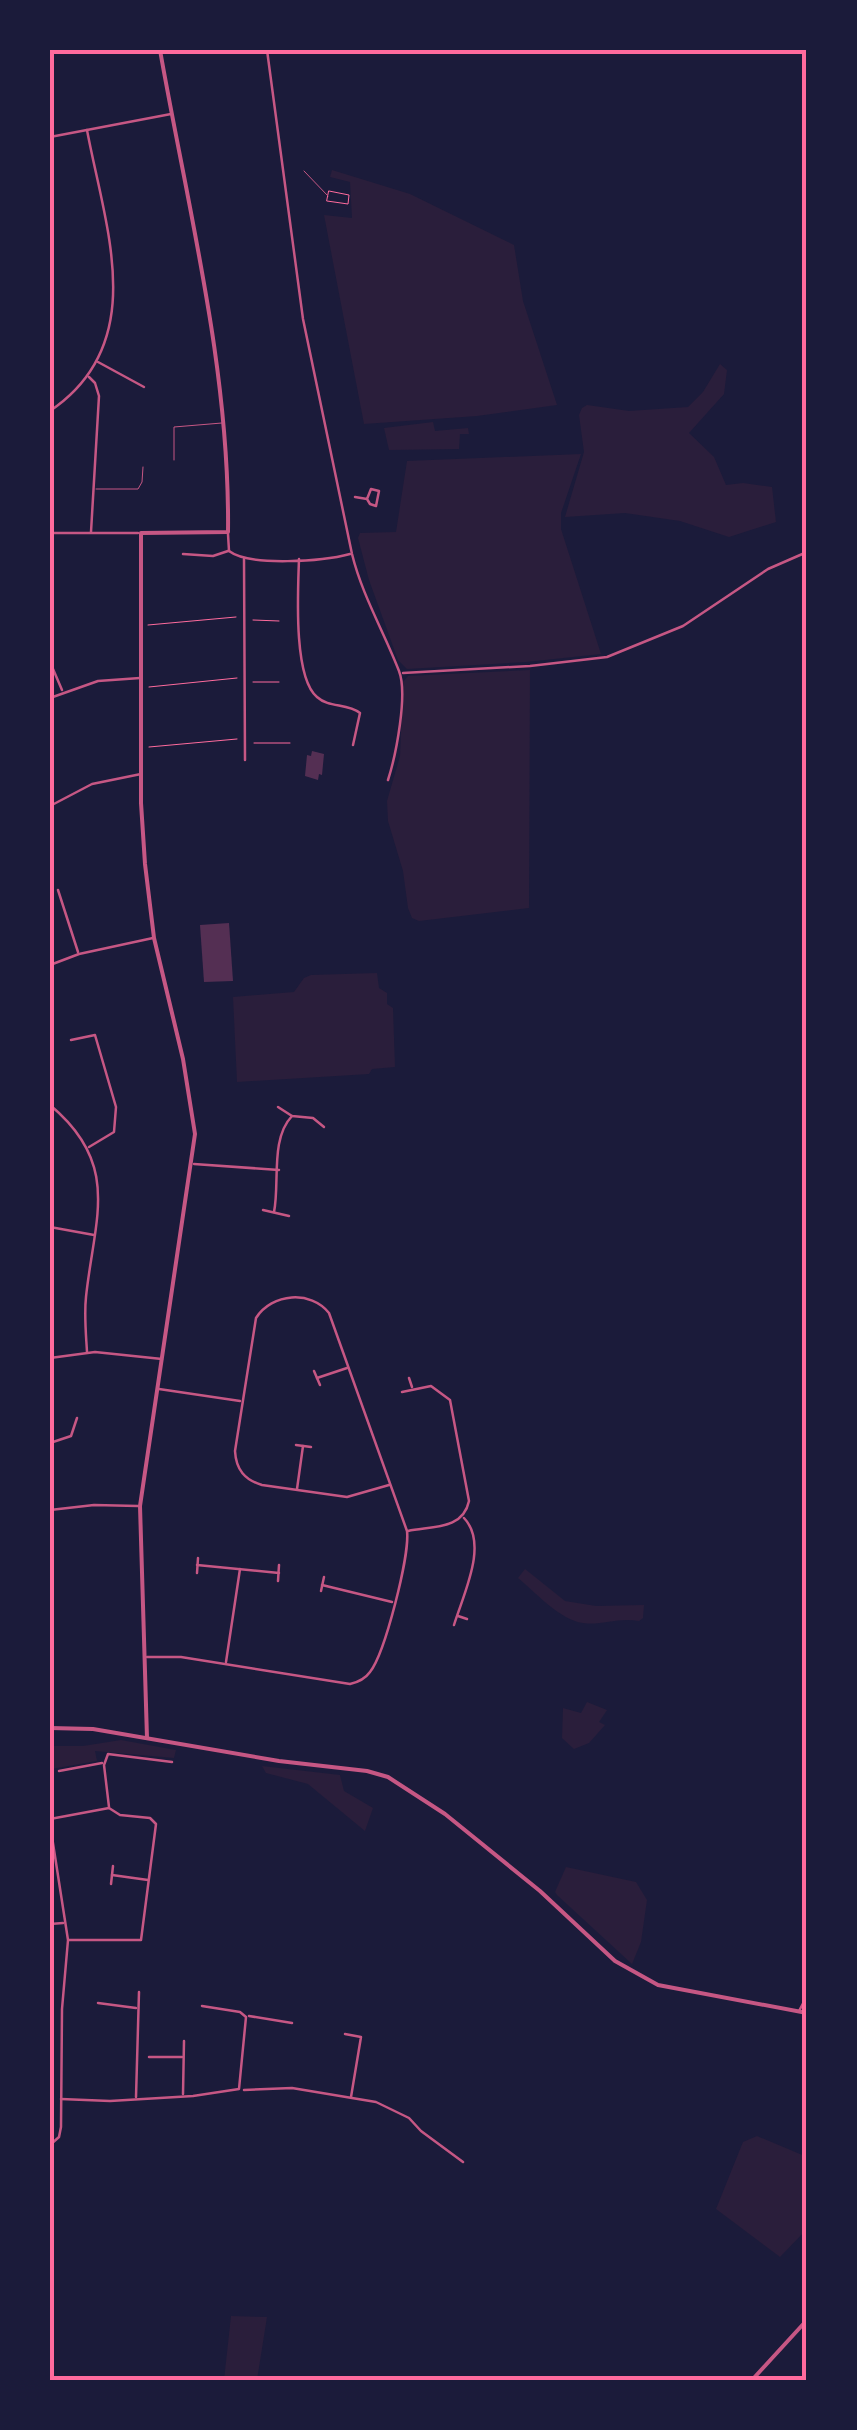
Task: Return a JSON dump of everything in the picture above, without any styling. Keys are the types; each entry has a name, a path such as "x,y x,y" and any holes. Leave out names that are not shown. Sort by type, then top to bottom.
{"street":[{"path":"160,50 224,422 229,550"},
{"path":"267,50 303,319 352,554 391,658 401,673 399,738 388,780"},
{"path":"50,136 172,114"},
{"path":"50,410 88,376 112,320 115,288 87,130"},
{"path":"97,362 144,387"},
{"path":"88,376 96,384 98,396 91,532"},
{"path":"355,498 368,499"},
{"path":"141,532 144,864 154,938 193,1110 192,1164 140,1506 146,1738"},
{"path":"50,533 228,532"},
{"path":"229,550 244,559 322,560 352,554"},
{"path":"183,554 213,556 229,550"},
{"path":"401,673 608,658 682,626 768,568 807,552"},
{"path":"244,559 246,760"},
{"path":"299,559 298,619 305,682 322,701 360,713 354,745"},
{"path":"50,662 62,691"},
{"path":"50,698 98,680 141,678"},
{"path":"50,806 92,784 141,774"},
{"path":"58,890 79,954"},
{"path":"50,965 79,954 154,938"},
{"path":"71,1040 95,1035 116,1107 114,1132 88,1148"},
{"path":"50,1105 88,1148 100,1195 85,1306 87,1352"},
{"path":"278,1107 292,1116 313,1118 324,1127"},
{"path":"313,1118 316,1110"},
{"path":"274,1212 280,1138 292,1116"},
{"path":"192,1164 279,1170"},
{"path":"263,1210 289,1216"},
{"path":"50,1227 96,1235"},
{"path":"146,1657 181,1656 328,1682 356,1683 366,1677 376,1661 406,1560 406,1531 390,1485 348,1367 328,1313 308,1298 274,1301 263,1307 256,1318 234,1451 239,1469 252,1482 353,1497 390,1485"},
{"path":"50,1358 87,1352 162,1359"},
{"path":"317,1378 348,1367"},
{"path":"314,1370 320,1385"},
{"path":"409,1378 413,1388"},
{"path":"158,1388 243,1402"},
{"path":"402,1392 437,1388 447,1396 453,1408 469,1501 463,1517 453,1524 406,1531"},
{"path":"50,1443 71,1436 77,1418"},
{"path":"296,1445 311,1447"},
{"path":"297,1490 303,1446"},
{"path":"50,1510 140,1506"},
{"path":"454,1625 476,1546 473,1530 463,1517"},
{"path":"196,1574 198,1558"},
{"path":"278,1580 279,1565"},
{"path":"197,1566 279,1573"},
{"path":"226,1664 240,1569"},
{"path":"321,1592 324,1577"},
{"path":"322,1584 394,1602"},
{"path":"50,1600 52,1619"},
{"path":"457,1616 466,1619"},
{"path":"50,1728 93,1730 388,1777 445,1814 540,1891 614,1962 658,1985 807,2013"},
{"path":"109,1808 104,1763 110,1754 172,1762"},
{"path":"59,1771 104,1763"},
{"path":"50,2145 61,2127 62,2009 68,1940 50,1821 109,1808 120,1815 150,1818 156,1823 140,1941 68,1940"},
{"path":"110,1884 113,1866"},
{"path":"112,1875 150,1880"},
{"path":"50,1924 66,1923"},
{"path":"136,2098 139,1992"},
{"path":"799,2011 807,1996"},
{"path":"98,2002 137,2008"},
{"path":"202,2006 242,2012 246,2018 241,2090"},
{"path":"246,2018 259,2016 292,2023"},
{"path":"345,2034 361,2037 351,2098"},
{"path":"183,2096 184,2041"},
{"path":"149,2057 184,2057"},
{"path":"61,2098 183,2096 292,2088 376,2102 408,2118 464,2162"},
{"path":"752,2380 807,2320"}],"lane":[{"path":"304,171 328,196"},
{"path":"174,460 174,427 224,422"},
{"path":"93,489 138,489 143,467"}],"path":[{"path":"141,625 244,619 279,621"},
{"path":"141,687 245,680 279,682"},
{"path":"141,747 246,741 290,743"}],"shaded area":[{"path":"332,170 410,194 514,245 523,301 557,405 477,416 364,424 324,215 352,218 350,182 330,177"},
{"path":"720,364 727,370 724,394 689,433 714,457 726,485 772,487 776,522 729,537 680,521 625,513 565,517 584,452 579,415 582,408 587,405 629,411 688,407 703,392"},
{"path":"433,422 435,431 468,428 469,434 460,434 459,449 389,450 384,428"},
{"path":"581,454 561,513 561,529 601,654 407,669 398,660 358,538 360,533 396,532 407,461"},
{"path":"530,670 529,908 419,921 412,918 388,821 387,801 400,756 403,682 408,676"},
{"path":"377,973 379,988 387,993 387,1004 393,1008 395,1067 372,1069 369,1074 237,1082 233,997 294,992 311,975"},
{"path":"525,1569 565,1601 596,1606 644,1605 643,1618 574,1621 518,1578"},
{"path":"587,1702 607,1710 599,1722 605,1725 589,1743 574,1749 562,1738 563,1708 581,1713"},
{"path":"121,1740 176,1750 174,1758 95,1751 97,1761 51,1769 50,1746"},
{"path":"262,1766 340,1775 344,1791 373,1808 365,1831 308,1784 266,1773"},
{"path":"566,1867 636,1882 647,1900 641,1942 632,1964 557,1895"},
{"path":"757,2136 807,2157 807,2229 780,2257 716,2209 743,2142"},
{"path":"231,2316 267,2317 257,2380 224,2380"}],"building":[{"path":"312,751 324,754 318,780 305,776 307,755 311,756"},
{"path":"229,923 233,981 204,982 200,925"}]}
